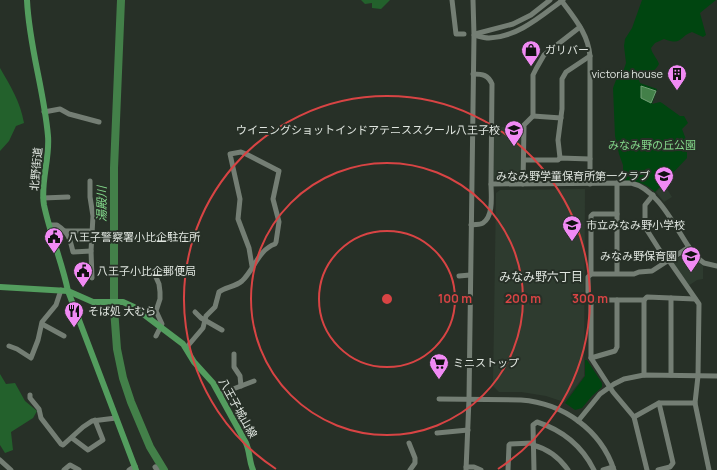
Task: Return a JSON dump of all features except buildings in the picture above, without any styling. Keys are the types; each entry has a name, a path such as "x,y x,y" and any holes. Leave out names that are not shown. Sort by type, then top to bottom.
{"main road":[{"name":"北野街道","path":"27,0 29,29 44,112 48,147 43,198 68,290 116,418 133,469"},
{"path":"0,287 68,290"},
{"name":"八王子城山線","path":"68,290 90,301 122,302 131,305 180,341 194,362 213,383 220,394 246,443 249,450 250,464 253,470"}],"street":[{"path":"452,0 456,34 464,34"},
{"path":"473,0 474,35 469,399 466,468 474,467 481,470"},
{"path":"474,35 514,24 531,15 550,0"},
{"path":"474,35 488,38 516,31 534,21 562,0 580,27 587,41 590,56 590,184"},
{"path":"523,184 524,125 533,116 533,75 544,55 580,27"},
{"path":"560,158 558,140 561,118 562,79 564,75 590,56"},
{"path":"471,225 483,223 489,216 491,184 492,84 486,75 473,74"},
{"path":"44,112 60,109 69,114 99,122"},
{"path":"533,116 561,118"},
{"path":"186,348 203,328 206,316 215,307 219,292 241,282 252,266 256,260 276,242 278,222 273,199 279,171 241,152 230,154 240,199 238,219 249,248 252,266"},
{"path":"524,160 558,160 560,158 590,159"},
{"path":"90,181 90,197 93,216 91,251 92,278"},
{"path":"491,184 617,183 636,185 653,195 689,247 700,260 709,265 717,266"},
{"path":"617,183 617,274"},
{"path":"653,195 645,205 644,227 699,304 698,376 694,403 709,470"},
{"path":"43,198 68,197"},
{"path":"617,214 594,214 591,216 591,274 588,277 588,298 591,300 591,358 609,387 634,417 647,470"},
{"path":"50,225 57,225 65,230 92,231"},
{"path":"65,230 70,240 73,252 91,251"},
{"path":"591,274 634,274 639,272 650,272 689,247"},
{"path":"155,275 159,284 160,299 156,311 161,322 161,327 156,336"},
{"path":"459,276 470,275"},
{"path":"9,346 31,358 42,324 56,305 61,290"},
{"path":"591,300 644,300 647,297 695,299"},
{"path":"671,298 671,375"},
{"path":"591,358 614,351 617,347 617,300"},
{"path":"644,300 644,376"},
{"path":"195,312 204,320 222,330"},
{"path":"42,324 64,336"},
{"path":"234,354 234,367 240,376 241,386"},
{"path":"578,421 596,398 609,387 624,379 644,376 671,375 717,376"},
{"path":"220,394 254,382"},
{"path":"30,395 30,398 39,409 41,418 61,444 64,445 83,427 95,420 116,418"},
{"path":"438,399 534,401 558,409 578,421 591,432 599,442 613,468 603,470"},
{"path":"634,417 659,403 694,403"},
{"path":"658,470 672,466 673,463 659,403"},
{"path":"72,438 88,450 103,440 95,420"},
{"path":"534,470 534,423 537,422 560,431 572,441 586,456 594,470"},
{"path":"437,433 468,430"},
{"path":"409,443 416,463 410,470"},
{"path":"508,470 508,445 533,444 553,454 561,460 568,470"},
{"path":"0,460 11,470"},
{"path":"64,470 70,465 80,470"}],"shaded area":[{"path":"361,0 390,0 381,9 372,8 372,3 365,4"},
{"path":"0,68 18,101 24,123 16,126 9,141 0,151"},
{"path":"641,86 656,91 651,103 641,98"},
{"path":"494,127 522,127 521,181 496,181 494,179"},
{"name":"みなみ野学童保育所第一クラブ","path":"664,184 672,197 664,202 656,192"},
{"path":"585,189 584,376 564,402 546,396 521,392 499,392 493,386 496,193 500,190"},
{"name":"みなみ野保育園","path":"687,252 703,266 703,279 697,280 688,286 673,263"},
{"path":"0,374 6,384 15,383 25,401 37,411 33,418 11,432 13,450 5,453 0,445"}],"green space":[{"name":"みなみ野の丘公園","path":"642,0 716,0 700,13 706,35 703,37 692,32 678,41 674,42 664,39 655,43 651,48 659,64 656,69 648,72 642,72 638,77 640,83 657,89 652,104 662,103 680,116 684,116 688,123 682,129 687,142 687,158 655,192 648,186 640,183 623,180 623,165 615,136 613,88 626,63 624,46 625,39 632,28"},
{"path":"585,360 587,360 602,383 602,387 582,408 575,410 565,403 585,376"}],"waterway":[{"name":"湯殿川","path":"121,0 114,168 114,309 117,349 123,378 131,402 150,447 164,470"}],"place":[{"name":"ガリバー","path":"531,67"},
{"name":"victoria house","path":"677,91"},
{"name":"ウイニングショットインドアテニススクール八王子校","path":"514,147"},
{"name":"みなみ野学童保育所第一クラブ","path":"664,193"},
{"name":"市立みなみ野小学校","path":"572,242"},
{"name":"八王子警察署小比企駐在所","path":"54,254"},
{"name":"みなみ野保育園","path":"691,273"},
{"name":"八王子小比企郵便局","path":"83,288"},
{"name":"そば処 大むら","path":"74,328"},
{"name":"ミニストップ","path":"439,380"}],"district":[{"name":"みなみ野六丁目","path":"541,277"}]}
